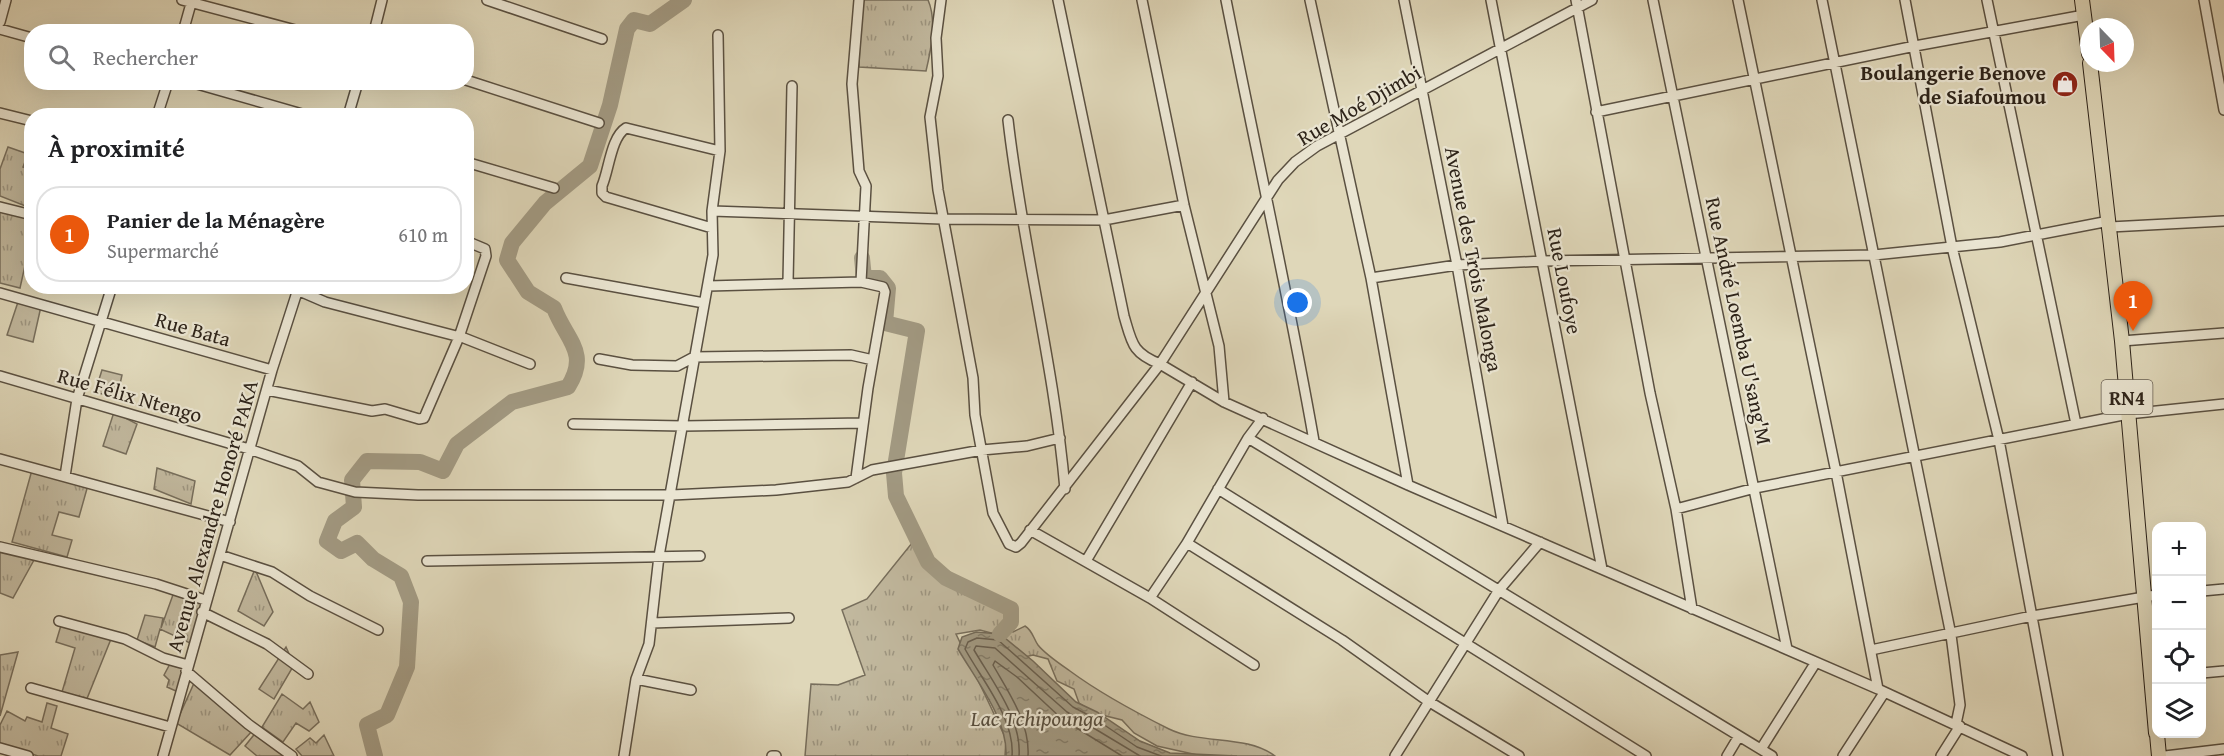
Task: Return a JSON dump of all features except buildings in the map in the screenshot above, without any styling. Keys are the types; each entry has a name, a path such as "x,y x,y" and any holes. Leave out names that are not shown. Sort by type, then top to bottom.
{"highway":[{"path":"2082,0 2084,18"},
{"name":"RN4","path":"2091,72 2110,224 2128,414 2150,596 2152,636"},
{"name":"RN4","path":"2157,738 2159,756"}],"street":[{"path":"0,22 6,0"},
{"path":"376,24 382,0"},
{"path":"487,0 602,39"},
{"path":"859,0 852,84 859,171 866,186 861,282"},
{"path":"941,0 936,38 938,76 930,117 942,219 973,378 975,415 982,450"},
{"path":"1058,0 1078,84 1124,316 1134,349 1145,358 1160,364 1224,402 1408,485 1958,725 2016,755"},
{"path":"1142,0 1184,205 1219,346 1224,402"},
{"path":"1226,0 1266,202 1292,315 1314,441"},
{"path":"1310,0 1337,136 1371,279 1408,485"},
{"name":"Avenue des Trois Malonga","path":"1404,0 1457,265 1503,526"},
{"name":"Rue Loufoye","path":"1491,0 1502,46 1602,569"},
{"name":"Rue Moé Djimbi","path":"982,450 993,513 1004,538 1016,547 1065,489 1160,364 1278,180 1295,162 1317,146 1577,4 1592,0"},
{"name":"Rue André Loemba U'sang'M","path":"1653,0 1787,649"},
{"path":"1738,0 1881,691 1843,756"},
{"path":"1822,0 1951,634 1960,705 1958,725 1941,756"},
{"path":"1905,0 1952,247 2000,440 2058,756"},
{"path":"1987,0 1992,33 2076,424"},
{"path":"2204,0 2224,110"},
{"path":"185,24 189,1 274,24"},
{"path":"1577,4 1625,261 1676,509 1692,609"},
{"path":"1596,112 1674,94 1915,46 2084,15"},
{"path":"0,29 24,36"},
{"path":"624,756 636,679 649,644 652,605 660,556 713,255 712,211 720,151 718,34"},
{"path":"474,83 598,123"},
{"path":"788,282 792,86"},
{"path":"160,108 166,90"},
{"path":"218,90 281,108"},
{"path":"350,108 356,90"},
{"path":"0,113 24,119"},
{"path":"1008,120 1060,438 1065,489"},
{"path":"712,228 606,197 602,193 602,186 616,140 621,131 626,128 720,151"},
{"path":"474,164 554,188"},
{"path":"712,211 942,219 1104,220 1184,205"},
{"path":"0,207 24,213"},
{"path":"1371,279 1457,265 1543,261 1874,255 1952,247 2110,224 2224,221"},
{"path":"474,245 485,249 486,256 474,292"},
{"path":"566,278 704,303"},
{"path":"708,286 788,282 861,282 882,287 885,292 862,423 856,478"},
{"name":"Rue Bata","path":"0,293 272,370"},
{"path":"65,476 77,399 109,294"},
{"name":"Avenue Alexandre Honoré PAKA","path":"163,756 205,600 296,294"},
{"path":"309,294 324,302 459,337 530,364"},
{"path":"267,390 372,411 385,409 421,419 427,414 459,337 473,294"},
{"path":"2122,341 2224,333"},
{"path":"599,359 632,365 677,366 694,357 851,355 873,360"},
{"name":"Rue Félix Ntengo","path":"0,376 249,449 298,466 318,482 355,492 418,495 672,495 776,490 848,482 872,470 982,450 1027,446 1060,438"},
{"path":"1086,561 1192,382"},
{"path":"1676,509 1755,488 2128,414 2224,404"},
{"path":"1150,598 1187,543 1248,438 1263,418"},
{"path":"573,424 683,426 862,423"},
{"path":"1248,438 1772,756"},
{"path":"0,459 230,522"},
{"path":"1218,489 1646,756"},
{"path":"1030,530 1150,598 1254,665"},
{"path":"1395,756 1499,590 1540,542"},
{"path":"1187,543 1342,640 1428,701 1519,756"},
{"path":"0,547 156,584 205,600"},
{"path":"220,555 273,572 310,596 378,630"},
{"path":"427,561 700,556"},
{"path":"2206,591 2224,589"},
{"path":"1871,650 2032,616 2150,596"},
{"path":"202,612 267,644 308,674"},
{"path":"652,623 789,618"},
{"path":"59,621 125,639 187,668 248,724 292,756"},
{"path":"1761,749 1816,662"},
{"path":"2206,673 2224,671"},
{"path":"636,679 691,690"},
{"path":"31,688 170,727"},
{"path":"1727,756 1739,736"},
{"path":"0,748 27,756"},
{"path":"2165,756 2224,749"}],"green space":[{"path":"864,0 928,0 933,26 926,71 859,67 861,6"},
{"path":"8,147 24,153 24,205 0,196 0,169"},
{"path":"0,205 24,211 24,270 20,288 0,283"},
{"path":"20,296 42,302 33,342 7,335"},
{"path":"102,370 122,375 117,398 95,392"},
{"path":"114,412 137,424 126,454 103,446"},
{"path":"157,468 195,481 191,504 154,489"},
{"path":"32,470 88,485 79,517 59,512 52,535 72,540 67,557 12,542"},
{"path":"912,543 972,589 1000,606 1013,632 1025,626 1028,628 1038,645 1049,655 1081,679 1118,702 1182,734 1250,745 1275,756 1202,756 1157,746 1134,733 1122,720 1094,713 1079,703 1074,689 1057,681 1048,659 1033,655 1012,660 1002,643 1006,637 980,630 956,634 1006,739 1005,756 805,756 811,684 838,685 865,675 842,610 867,599"},
{"path":"0,550 34,560 13,598 0,593"},
{"path":"255,569 273,612 264,626 238,611"},
{"path":"174,592 203,604 190,643 160,629 155,647 137,640 145,615 163,618 161,628"},
{"path":"62,622 113,634 86,701 62,692 75,648 56,642"},
{"path":"286,647 294,665 274,699 259,689"},
{"path":"18,652 0,716 0,655"},
{"path":"171,662 186,668 178,692 167,687 169,680 164,675"},
{"path":"195,681 253,730 230,755 176,723"},
{"path":"282,694 303,709 310,702 319,722 309,731 296,723 283,742 262,727"},
{"path":"47,703 57,706 51,728 68,734 61,756 38,756 0,744 0,725 7,711 25,721 27,717 42,722"},
{"path":"257,731 284,756 257,756 245,746"},
{"path":"324,735 334,756 302,756 296,749 310,738 316,743"}],"water":[{"name":"Lac Tchipounga","path":"976,632 1000,634 1033,661 1076,702 1097,712 1140,741 1170,753 1237,756 1006,756 1002,728 996,714 958,649 962,637"}],"waterway":[{"path":"375,756 367,725 387,715 407,667 411,602 401,576 373,559 357,543 341,551 327,541 335,521 354,507 352,480 367,461 420,462 443,471 457,444 512,402 568,387 577,364 574,346 554,308 528,292 507,260 512,243 545,203 590,166 610,105 627,29 634,20 650,24 684,0"},
{"path":"862,258 864,278 880,278 888,288 885,323 917,331 894,473 896,496 928,562 946,578 1011,609 1011,622 1000,634"}],"place":[{"name":"Boulangerie Benove de Siafoumou","path":"2065,84"},
{"name":"Panier de la Ménagère","path":"2133,331"}]}
